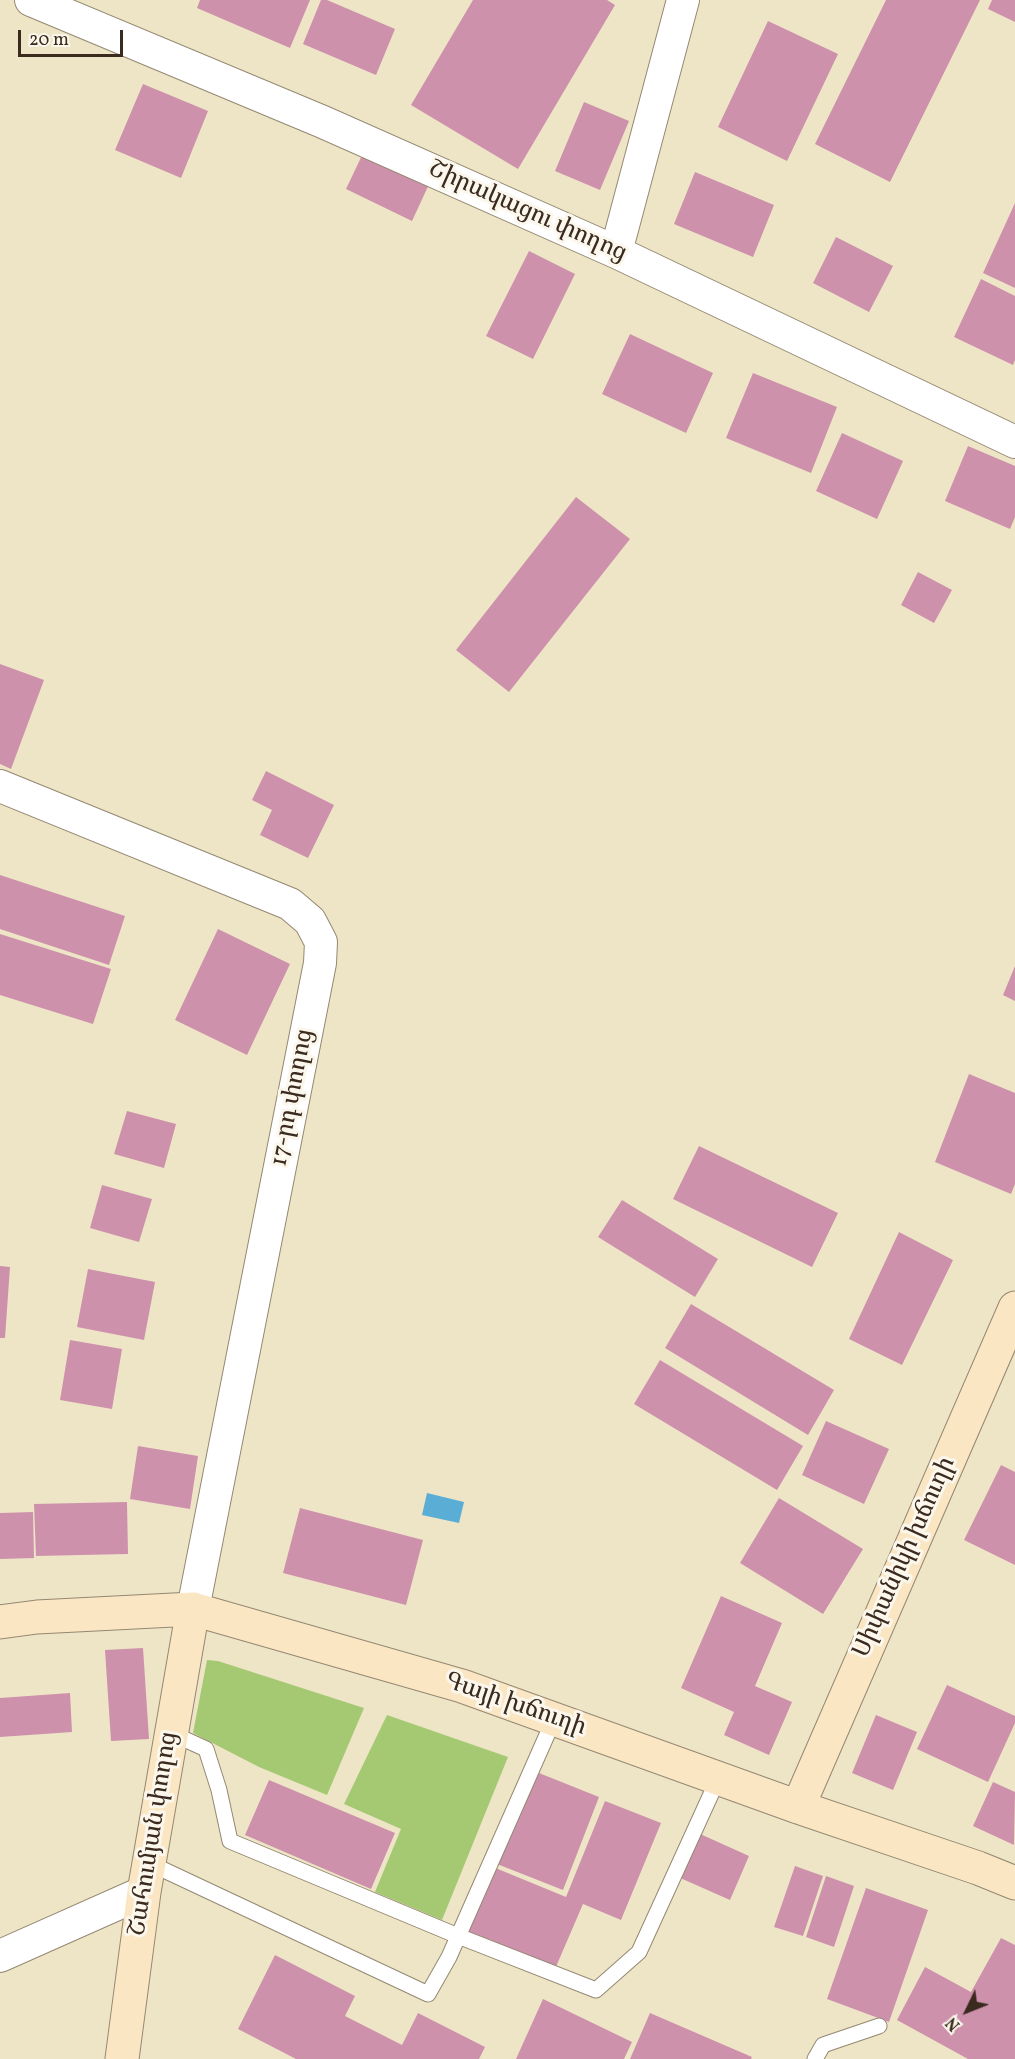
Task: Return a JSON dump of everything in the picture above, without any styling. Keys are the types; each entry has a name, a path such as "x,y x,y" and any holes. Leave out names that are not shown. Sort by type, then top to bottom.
{"main road":[{"name":"Սիփանիկի խճուղի","path":"798,1807 1015,1308"},
{"name":"Գայի խճուղի","path":"0,1622 38,1617 194,1610 450,1683 1015,1883"},
{"name":"Շահումյան փողոց","path":"122,2059 146,1877 194,1610"}],"street":[{"name":"Շիրակացու փողոց","path":"31,0 322,122 616,252 1015,442"},
{"path":"616,252 683,0"},
{"name":"17-րդ փողոց","path":"0,786 290,904 310,921 321,942 320,963 194,1610"},
{"path":"0,1956 146,1877"}],"lane":[{"path":"146,1877 428,1994 449,1957 554,1719"},
{"path":"171,1733 206,1749 219,1790 230,1841 458,1936 596,1990 639,1952 718,1779"},
{"path":"815,2059 823,2045 879,2026"}],"green space":[{"path":"207,1660 218,1661 364,1708 327,1795 259,1767 193,1733"},
{"path":"387,1715 508,1757 442,1920 375,1892 401,1829 344,1804"}],"water":[{"path":"427,1493 464,1502 459,1523 422,1515"}],"building":[{"path":"200,0 310,0 290,48 197,8"},
{"path":"321,0 327,0 395,29 376,75 303,44"},
{"path":"473,0 607,0 615,5 518,169 411,105"},
{"path":"886,0 980,0 890,182 815,144"},
{"path":"992,0 1015,0 1015,22 988,9"},
{"path":"768,21 838,54 787,161 718,127"},
{"path":"143,84 208,111 181,178 115,150"},
{"path":"584,102 629,121 600,190 555,171"},
{"path":"365,149 431,180 412,221 346,189"},
{"path":"695,172 774,205 753,257 674,224"},
{"path":"1015,203 1015,288 983,273"},
{"path":"836,237 893,266 869,312 813,283"},
{"path":"529,251 575,274 533,359 486,336"},
{"path":"981,279 1015,296 1015,360 1013,365 954,337"},
{"path":"630,334 713,373 686,433 602,394"},
{"path":"753,373 837,407 811,473 726,438"},
{"path":"842,433 903,461 877,519 816,491"},
{"path":"968,446 1015,466 1015,517 1010,529 945,501"},
{"path":"576,497 630,539 509,692 456,650"},
{"path":"918,572 952,590 934,623 901,605"},
{"path":"0,664 44,680 11,769 0,764"},
{"path":"266,771 334,805 308,858 260,835 272,810 252,800"},
{"path":"0,875 125,916 109,965 0,929"},
{"path":"218,929 290,964 247,1055 175,1020"},
{"path":"0,934 111,969 93,1024 0,995"},
{"path":"1015,966 1015,1001 1003,995"},
{"path":"969,1074 1015,1093 1015,1184 1011,1194 935,1162"},
{"path":"127,1111 176,1124 164,1168 114,1154"},
{"path":"699,1146 838,1213 812,1267 673,1199"},
{"path":"102,1185 152,1199 139,1242 90,1228"},
{"path":"622,1200 718,1259 695,1297 598,1237"},
{"path":"899,1232 953,1260 902,1365 849,1339"},
{"path":"0,1266 10,1267 5,1338 0,1338"},
{"path":"88,1269 155,1282 144,1340 77,1327"},
{"path":"691,1304 834,1390 808,1435 665,1348"},
{"path":"70,1340 122,1349 112,1409 60,1400"},
{"path":"660,1360 803,1446 777,1490 634,1404"},
{"path":"826,1421 889,1449 864,1504 802,1475"},
{"path":"138,1446 198,1456 190,1509 130,1499"},
{"path":"1001,1465 1015,1472 1015,1565 964,1540"},
{"path":"779,1498 863,1549 823,1614 740,1563"},
{"path":"127,1502 128,1554 36,1556 34,1504"},
{"path":"300,1508 423,1540 406,1605 283,1573"},
{"path":"33,1512 34,1558 0,1559 0,1513"},
{"path":"721,1596 782,1623 755,1686 792,1702 769,1755 724,1735 734,1712 681,1688"},
{"path":"143,1648 149,1739 111,1741 105,1650"},
{"path":"947,1685 1015,1716 1015,1723 988,1782 917,1749"},
{"path":"70,1693 72,1732 0,1737 0,1698"},
{"path":"876,1715 917,1732 893,1790 852,1773"},
{"path":"534,1771 599,1797 563,1890 497,1864"},
{"path":"269,1780 395,1833 371,1889 245,1835"},
{"path":"993,1782 1015,1792 1014,1845 973,1826"},
{"path":"605,1801 661,1823 621,1920 583,1904 555,1969 466,1931 493,1867 566,1897"},
{"path":"698,1833 749,1856 730,1900 678,1877"},
{"path":"795,1866 823,1876 803,1936 774,1927"},
{"path":"826,1876 854,1886 834,1947 806,1937"},
{"path":"866,1888 928,1910 889,2022 827,1999"},
{"path":"1001,1938 1015,1945 1015,2059 968,2059 897,2020 925,1967 971,1992"},
{"path":"275,1955 355,1996 345,2016 402,2045 418,2013 485,2047 479,2059 296,2059 238,2029"},
{"path":"543,1999 632,2042 624,2059 516,2059"},
{"path":"650,2013 752,2057 751,2059 630,2059"}]}
